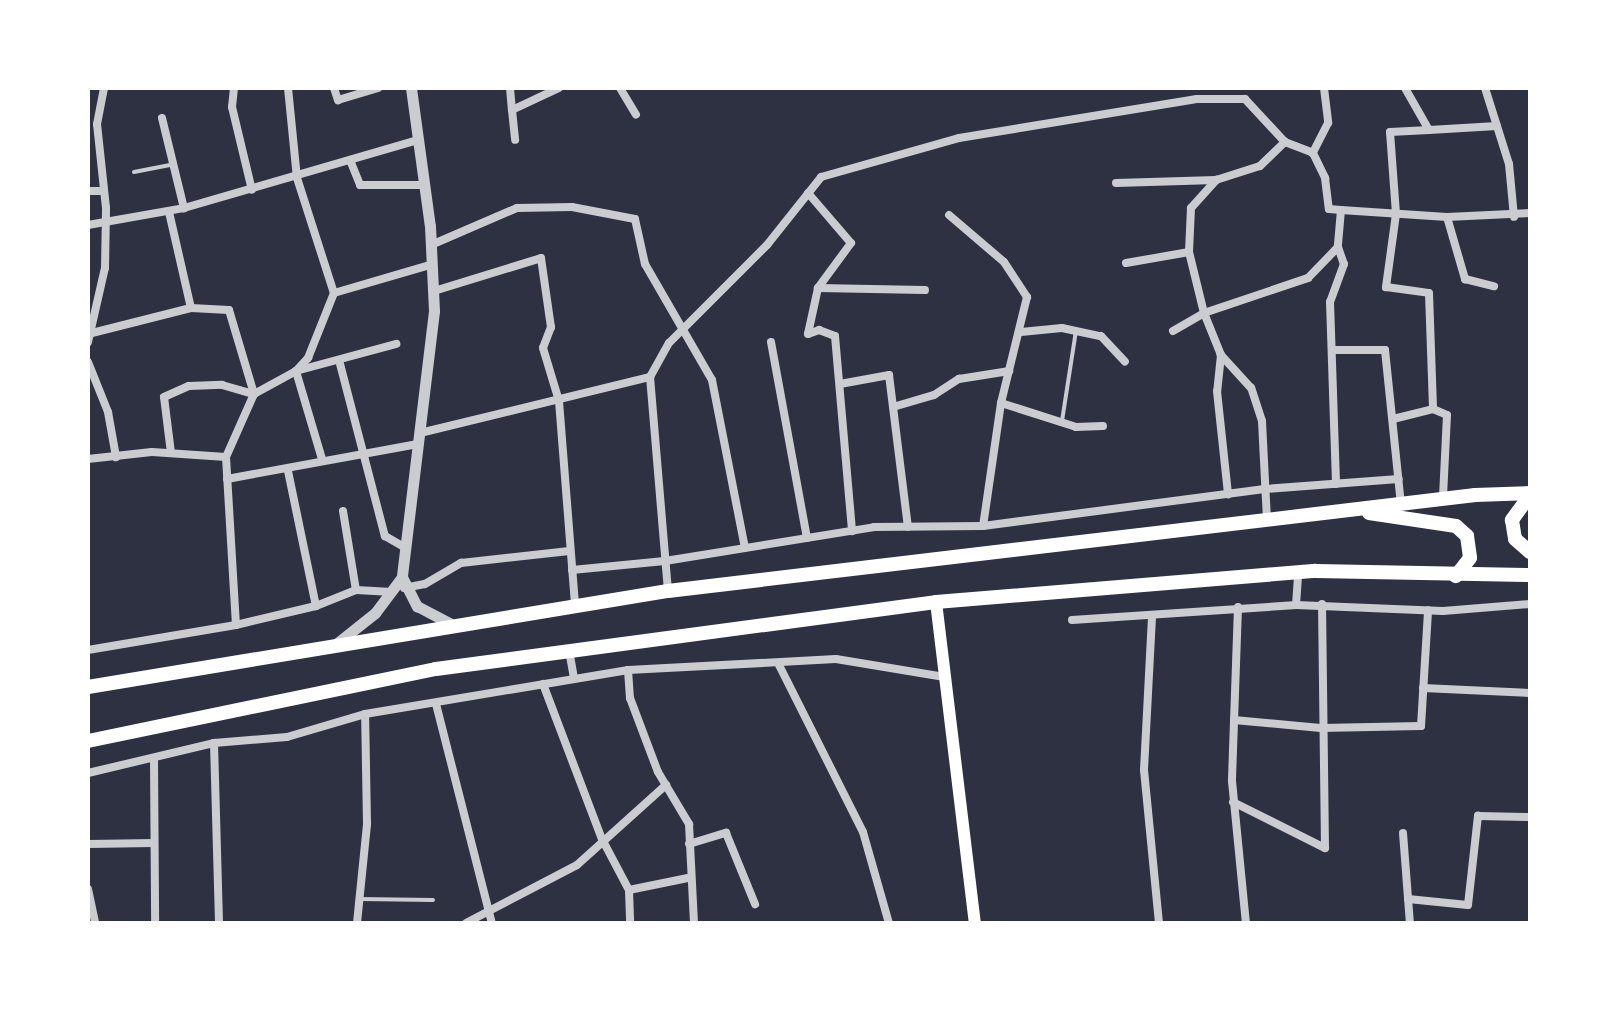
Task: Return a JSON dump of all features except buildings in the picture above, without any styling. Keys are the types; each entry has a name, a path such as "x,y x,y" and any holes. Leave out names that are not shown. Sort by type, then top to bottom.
{"main road":[{"path":"88,687 668,591 1443,498 1530,494"},
{"path":"1530,494 1512,520 1515,539 1530,552"},
{"path":"1350,510 1456,526 1467,536 1470,558 1456,576"},
{"path":"88,741 436,669 936,602 1298,573 1530,575"},
{"path":"936,602 975,923"}],"street":[{"path":"104,88 97,124 106,224 105,268 92,301 88,336 191,308 229,310 254,394 226,457 236,625"},
{"path":"234,88 232,107 252,190"},
{"path":"288,88 297,178 334,293 308,358 296,371"},
{"path":"334,88 338,100 378,88"},
{"path":"331,647 357,630 400,585 406,548 434,291 425,185 411,88"},
{"path":"510,88 515,140"},
{"path":"512,110 559,88"},
{"path":"620,88 636,115"},
{"path":"1313,153 1328,123 1324,88"},
{"path":"1405,88 1429,130"},
{"path":"1485,88 1509,164 1514,217"},
{"path":"668,591 650,377 681,331 767,245 821,177 959,138 1197,99 1245,99 1285,142 1313,153 1325,178 1329,209 1447,217 1514,217 1530,213"},
{"path":"162,118 184,208"},
{"path":"1433,409 1429,293 1386,287 1396,214 1390,132 1497,126"},
{"path":"88,225 169,212 297,178 418,140"},
{"path":"1116,183 1216,180 1260,166 1285,142"},
{"path":"350,160 360,185 425,185"},
{"path":"1216,180 1191,208 1189,252 1204,313 1221,355 1251,388 1262,421 1267,520"},
{"path":"88,191 103,191"},
{"path":"808,193 851,243 818,288 808,334 819,330 835,336 852,531"},
{"path":"431,245 517,208 572,207 635,219 645,264 712,380 745,548"},
{"path":"1336,484 1329,382 1335,350 1330,302 1344,264 1338,247 1341,210"},
{"path":"169,212 191,308"},
{"path":"949,215 1004,262 1027,297 1021,332 1001,403 983,526"},
{"path":"1447,217 1465,279 1494,286"},
{"path":"1173,331 1204,313 1308,278 1338,247"},
{"path":"1126,263 1189,252"},
{"path":"434,291 541,258 551,327 543,348 559,401 575,606"},
{"path":"334,293 433,264"},
{"path":"818,288 925,290"},
{"path":"1021,332 1076,331 1101,336 1125,362"},
{"path":"771,342 807,538"},
{"path":"171,453 164,397 200,386 254,394 296,371 396,344"},
{"path":"1335,350 1385,350 1401,504"},
{"path":"1221,355 1217,391 1228,494"},
{"path":"339,360 385,536 406,548"},
{"path":"88,362 92,386 116,457"},
{"path":"296,371 322,459"},
{"path":"893,407 934,395 959,379 1009,371"},
{"path":"840,384 889,375 908,527"},
{"path":"227,479 288,471 322,459 419,439 650,377"},
{"path":"1001,403 1061,424 1103,426"},
{"path":"1393,419 1433,409 1447,415 1443,498"},
{"path":"88,459 171,453 226,457"},
{"path":"288,471 316,606"},
{"path":"572,570 665,561 852,531 983,526 1265,489 1399,479"},
{"path":"343,511 356,590"},
{"path":"88,650 236,625 316,606 356,590 425,584 461,563 569,551"},
{"path":"1296,605 1298,573"},
{"path":"400,585 435,619 458,626"},
{"path":"1233,802 1325,848 1321,728 1322,604"},
{"path":"1072,620 1322,604 1428,610 1530,604"},
{"path":"1238,607 1233,802 1246,923"},
{"path":"1234,720 1321,728 1421,726 1428,610"},
{"path":"1152,617 1144,770 1159,923"},
{"path":"569,650 574,679"},
{"path":"88,773 154,760 214,743 287,737 365,714 628,670 836,659 945,677"},
{"path":"778,663 863,832 889,923"},
{"path":"628,670 630,698 666,785 689,824 688,878 694,923"},
{"path":"543,684 602,839 629,890 630,923"},
{"path":"1423,688 1530,693"},
{"path":"436,704 492,923"},
{"path":"357,923 367,824 365,714"},
{"path":"214,743 219,923"},
{"path":"154,760 155,923"},
{"path":"466,923 487,909 577,865 602,839 666,785"},
{"path":"1408,899 1468,905 1478,816 1530,817"},
{"path":"689,844 726,833 755,904"},
{"path":"1403,833 1410,923"},
{"path":"88,844 154,843"},
{"path":"629,890 688,878"},
{"path":"88,889 95,923"}],"lane":[{"path":"134,172 173,165"},
{"path":"1061,424 1076,331"},
{"path":"358,899 433,900"}]}
